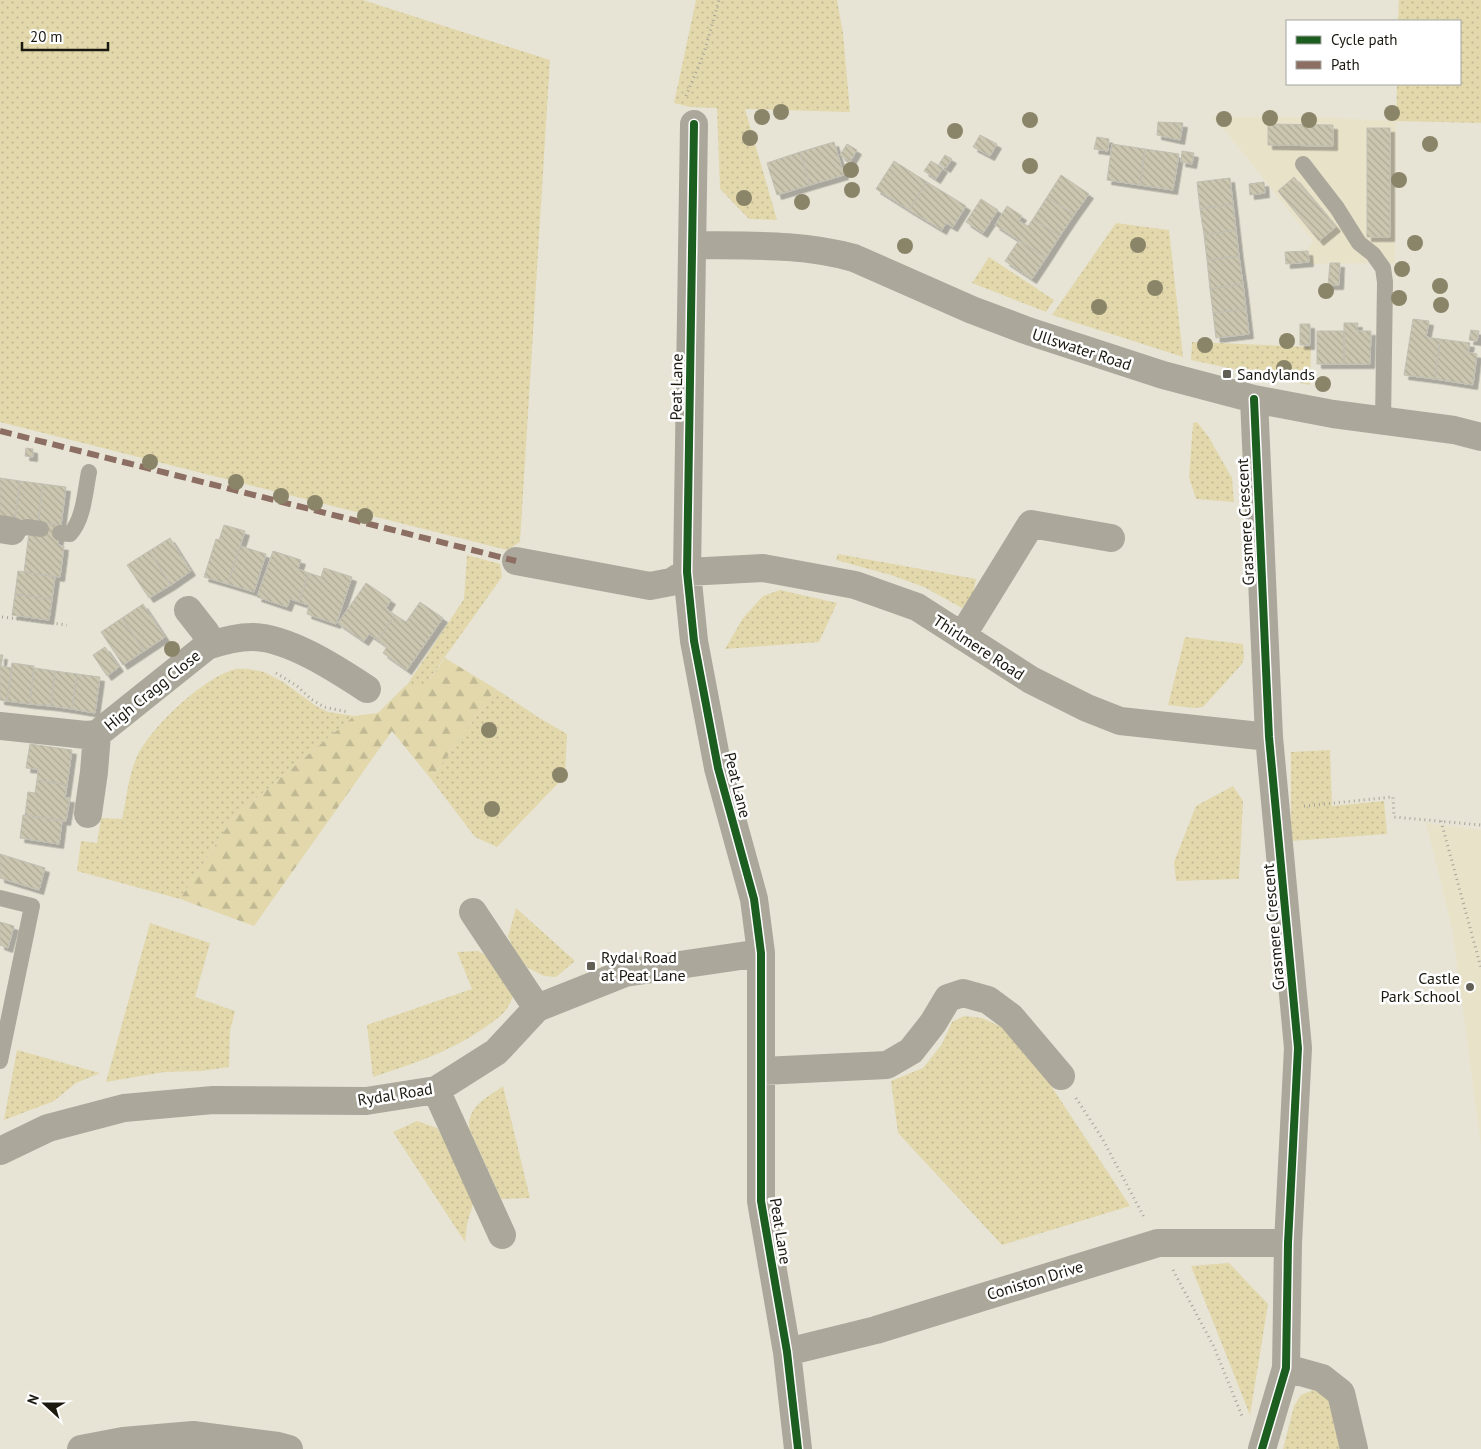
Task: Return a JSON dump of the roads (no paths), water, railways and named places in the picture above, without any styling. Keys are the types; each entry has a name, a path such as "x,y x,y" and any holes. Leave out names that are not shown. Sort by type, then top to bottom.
{"street":[{"name":"Peat Lane","path":"694,124 687,572 694,641 718,768 754,899 761,953 761,1201 787,1352 798,1449"},
{"name":"Ullswater Road","path":"692,245 788,246 834,252 854,258 972,310 1028,331 1163,375 1254,399 1383,422 1454,430 1481,437"},
{"name":"Grasmere Crescent","path":"1254,399 1269,737 1298,1048 1288,1243 1286,1368 1262,1449"},
{"path":"962,636 1031,524 1111,538"},
{"path":"516,561 650,586 671,582 687,572"},
{"name":"Thirlmere Road","path":"687,572 763,568 855,585 917,606 1031,680 1087,708 1120,721 1269,737"},
{"name":"High Cragg Close","path":"188,610 206,633 208,646"},
{"name":"High Cragg Close","path":"0,726 86,735 97,734 208,646 228,639 254,637 271,640 338,670 367,689"},
{"name":"High Cragg Close","path":"88,814 97,734"},
{"path":"473,912 537,1008"},
{"name":"Rydal Road","path":"0,1151 48,1128 124,1108 213,1100 366,1101 436,1090 496,1052 537,1008 625,973 761,953"},
{"path":"762,1071 887,1065 911,1051 933,1023 948,998 963,993 988,1000 1011,1017 1062,1076"},
{"path":"436,1090 502,1235"},
{"name":"Coniston Drive","path":"787,1352 876,1330 1158,1242 1288,1243"},
{"path":"1286,1368 1322,1378 1341,1393 1354,1449"},
{"path":"81,1449 123,1441 193,1435 289,1449"}],"lane":[{"path":"1302,164 1337,208 1359,243 1373,254 1383,268 1385,282 1383,422"},
{"path":"60,533 70,534 79,520 89,472"},
{"path":"6,530 41,528"},
{"path":"0,898 32,906 0,1062"}],"place":[{"name":"Sandylands","path":"1227,374"},
{"name":"Rydal Road at Peat Lane","path":"591,966"},
{"name":"Castle Park School","path":"1470,987"}]}
